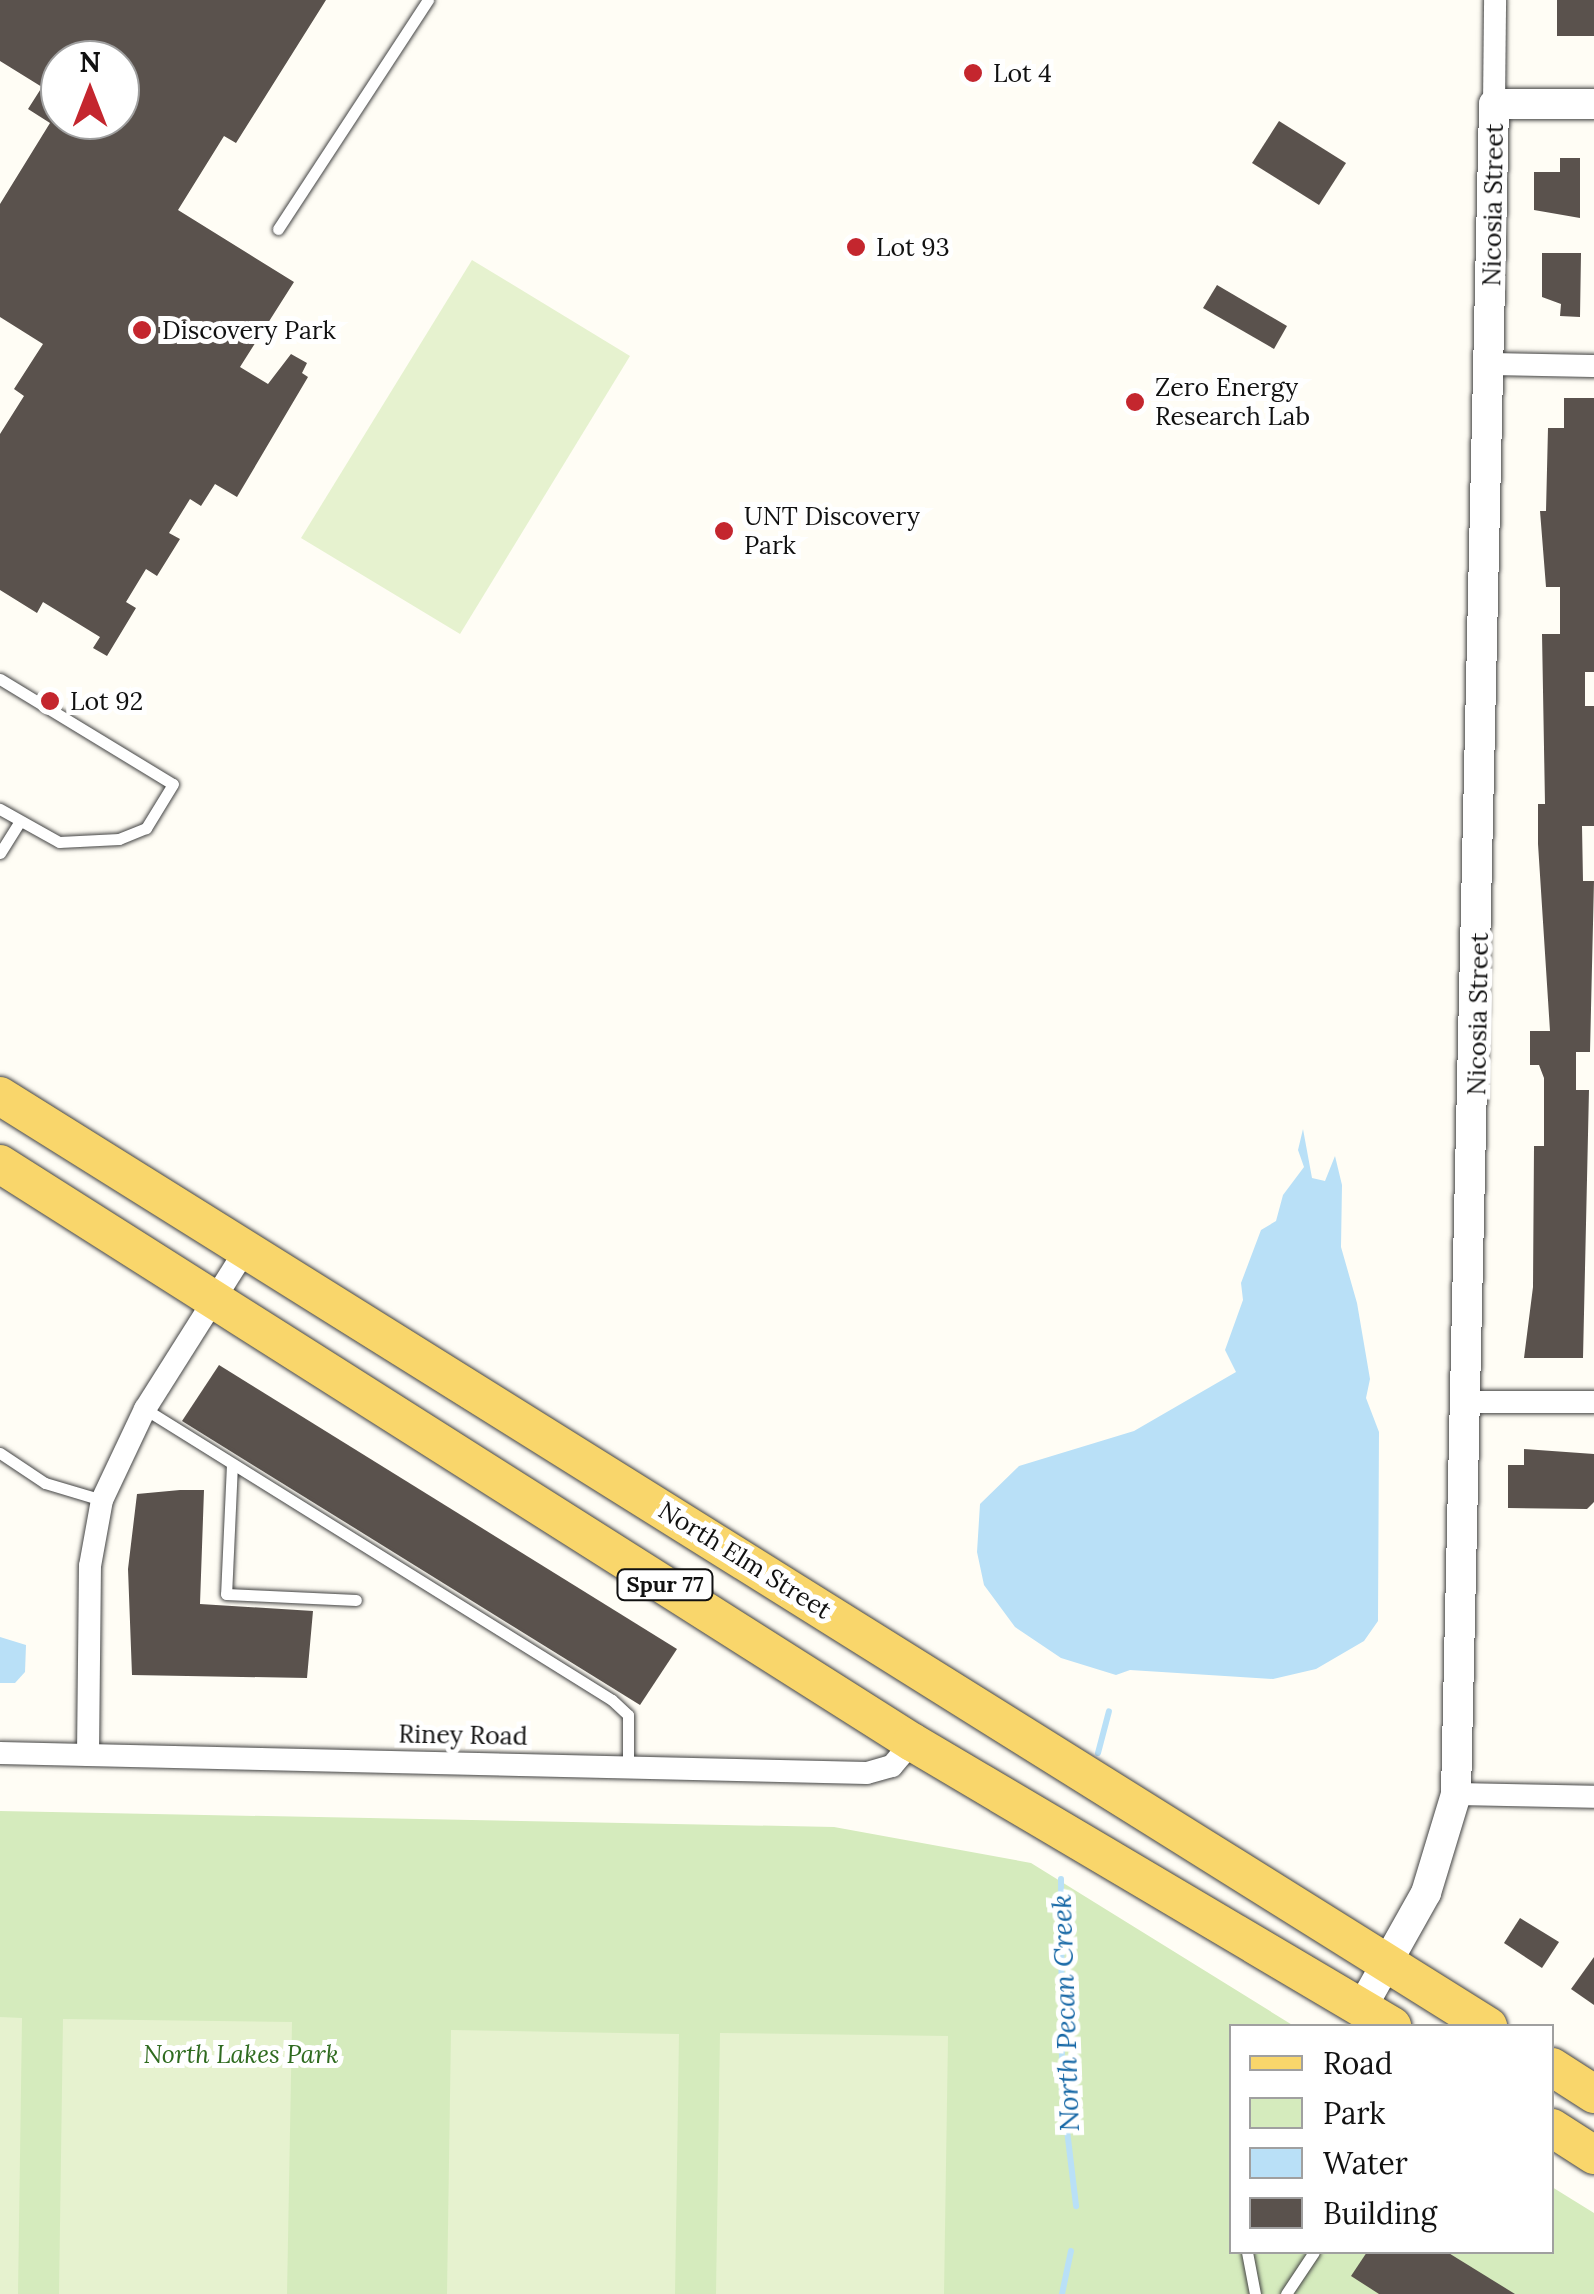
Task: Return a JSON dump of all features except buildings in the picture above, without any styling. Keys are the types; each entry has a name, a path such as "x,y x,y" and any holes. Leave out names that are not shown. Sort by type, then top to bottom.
{"main road":[{"name":"North Elm Street","path":"0,1096 1485,2024"},
{"name":"Spur 77","path":"0,1164 912,1742 1368,2020"},
{"path":"1554,2068 1594,2094"},
{"path":"1554,2129 1594,2155"}],"street":[{"name":"Nicosia Street","path":"1368,2020 1390,1963 1426,1893 1456,1794 1470,1402 1495,0"},
{"path":"1494,104 1594,104"},
{"path":"1490,364 1594,366"},
{"path":"88,1755 90,1566 102,1500 145,1409 246,1249"},
{"path":"1470,1402 1594,1402"},
{"name":"Riney Road","path":"0,1753 867,1773 892,1766 912,1742"},
{"path":"1456,1794 1594,1797"}],"lane":[{"path":"278,228 428,0"},
{"path":"0,678 173,784 146,828 119,839 59,842 0,810"},
{"path":"0,853 20,822"},
{"path":"145,1409 612,1700 628,1714 628,1766"},
{"path":"0,1453 46,1483 102,1500"},
{"path":"232,1464 226,1594 356,1600"},
{"path":"1246,2254 1255,2294"},
{"path":"1286,2294 1313,2254"}],"green space":[{"path":"472,260 630,356 460,634 301,538"},
{"name":"North Lakes Park","path":"0,1811 834,1827 1031,1863 1291,2024 1229,2024 1229,2254 1554,2254 1554,2188 1594,2213 1594,2294 0,2294"},
{"path":"0,2017 22,2018 18,2294 0,2294"},
{"path":"63,2019 292,2022 287,2294 59,2294"},
{"path":"451,2030 679,2034 675,2294 447,2294"},
{"path":"720,2033 948,2036 944,2294 716,2294"}],"water":[{"path":"1303,1129 1312,1178 1325,1181 1335,1156 1342,1185 1341,1247 1357,1303 1370,1379 1366,1398 1379,1432 1378,1621 1364,1641 1316,1669 1273,1679 1130,1670 1116,1675 1061,1658 1015,1627 984,1585 977,1552 980,1504 1019,1466 1134,1431 1236,1372 1225,1350 1243,1300 1241,1283 1261,1230 1276,1221 1283,1195 1304,1167 1298,1150"},
{"path":"0,1637 26,1645 25,1672 15,1683 0,1683"}],"waterway":[{"name":"North Pecan Creek","path":"1098,1753 1109,1711"},
{"name":"North Pecan Creek","path":"1061,1879 1062,2088 1076,2206"},
{"name":"North Pecan Creek","path":"1062,2294 1071,2251"}],"place":[{"name":"Lot 4","path":"973,73"},
{"name":"Lot 93","path":"856,247"},
{"name":"Discovery Park","path":"142,330"},
{"name":"Zero Energy Research Lab","path":"1135,402"},
{"name":"UNT Discovery Park","path":"724,531"},
{"name":"Lot 92","path":"50,701"}]}
